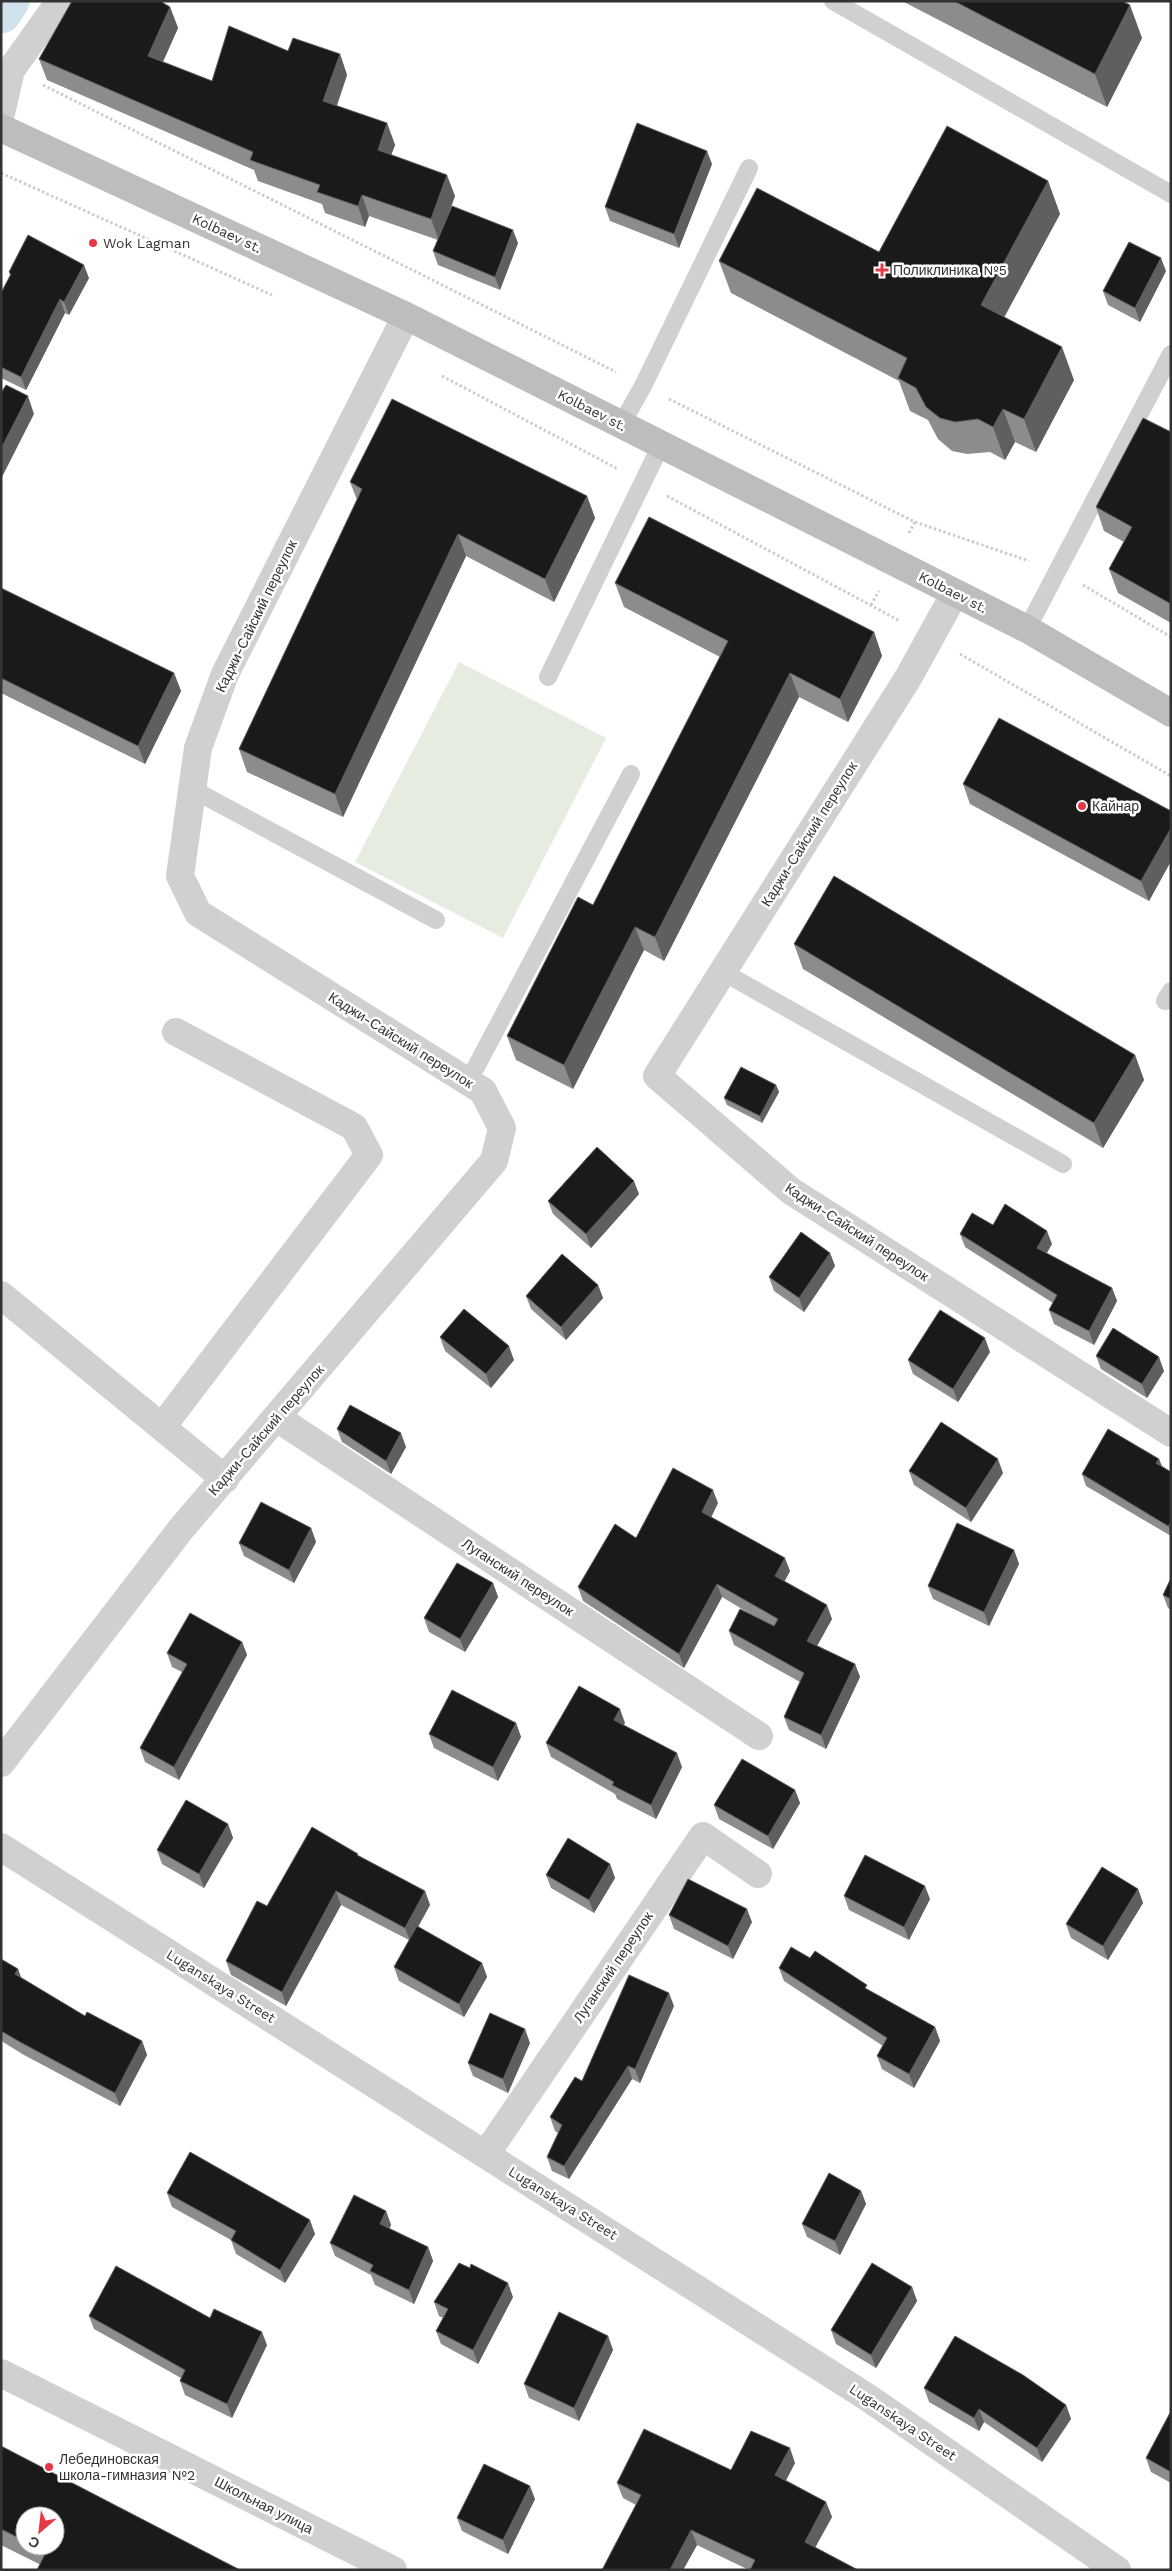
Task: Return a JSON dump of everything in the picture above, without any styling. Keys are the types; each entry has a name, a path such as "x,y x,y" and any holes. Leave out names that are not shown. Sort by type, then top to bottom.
{"main road":[{"name":"Kolbaev st.","path":"1,128 406,316 1027,629 1171,713"}],"street":[{"path":"1,114 11,70 60,1"},
{"name":"Каджи-Сайский переулок","path":"1,1763 181,1529 278,1418 494,1161 502,1128 483,1091 198,913 180,876 198,748 225,674 406,316"},
{"name":"Каджи-Сайский переулок","path":"956,593 908,678 657,1076 792,1191 1171,1433"},
{"path":"162,1427 368,1155 354,1127 176,1032"},
{"path":"1,1295 225,1479"},
{"name":"Луганский переулок","path":"278,1418 759,1736"},
{"name":"Луганский переулок","path":"486,2154 702,1836 758,1874"},
{"name":"Luganskaya Street","path":"1,1847 867,2397 1117,2570"},
{"name":"Школьная улица","path":"1,2373 393,2570"}],"lane":[{"path":"833,1 1171,194"},
{"path":"621,424 643,386 749,168"},
{"path":"1027,629 1171,354"},
{"path":"548,677 661,445"},
{"path":"468,1082 631,774"},
{"path":"192,788 436,920"},
{"path":"723,972 1063,1164"}],"path":[{"path":"11,70 915,522 1057,571 1171,637"},
{"path":"1,173 281,299"},
{"path":"390,348 930,637 1171,776"}],"shaded area":[{"path":"459,662 606,738 503,938 355,862"}],"building":[{"path":"72,1 160,1 170,7 148,56 212,81 229,26 288,51 293,38 340,54 323,101 387,123 378,150 447,175 431,219 362,195 358,206 317,192 320,185 250,160 253,152 39,59"},
{"path":"954,1 1122,1 1130,5 1095,74"},
{"path":"637,123 707,151 674,234 605,207"},
{"path":"947,126 1048,181 981,305 1062,347 1024,419 1003,409 993,427 978,419 955,422 940,418 926,407 916,388 898,378 907,358 719,261 757,188 879,252"},
{"path":"452,206 513,230 495,277 433,251"},
{"path":"28,235 84,265 64,302 60,299 21,377 1,367 1,293 11,274 9,272"},
{"path":"1129,242 1161,258 1135,308 1103,291"},
{"path":"6,385 28,396 1,449 1,393"},
{"path":"392,399 587,496 545,579 458,534 335,794 239,749 362,489 350,482"},
{"path":"1143,418 1171,432 1171,604 1109,569 1132,527 1096,507"},
{"path":"649,517 874,632 840,699 790,673 655,937 635,927 564,1065 507,1036 578,897 593,905 728,641 615,583"},
{"path":"1,588 174,673 138,746 1,678"},
{"path":"999,718 1171,811 1171,828 1141,881 963,784"},
{"path":"834,876 1135,1055 1094,1123 794,944"},
{"path":"741,1067 776,1085 760,1116 724,1098"},
{"path":"597,1147 634,1181 586,1234 548,1201"},
{"path":"1005,1204 1047,1231 1037,1248 1112,1288 1089,1331 1049,1310 1057,1295 960,1234 972,1213 993,1225"},
{"path":"801,1232 830,1253 799,1298 769,1277"},
{"path":"562,1254 598,1285 561,1327 526,1296"},
{"path":"464,1309 509,1346 486,1374 440,1337"},
{"path":"940,1310 985,1338 953,1389 908,1360"},
{"path":"1113,1328 1159,1357 1142,1384 1096,1356"},
{"path":"350,1405 401,1433 386,1461 337,1429"},
{"path":"941,1422 998,1459 966,1508 909,1471"},
{"path":"1108,1429 1159,1459 1156,1463 1171,1472 1171,1522 1168,1526 1082,1474"},
{"path":"673,1468 713,1490 702,1512 785,1558 775,1576 827,1605 807,1641 855,1664 821,1735 784,1717 804,1673 729,1631 740,1609 774,1626 778,1619 717,1584 679,1654 578,1587 615,1524 636,1538"},
{"path":"261,1502 311,1528 289,1570 239,1543"},
{"path":"957,1523 1014,1550 984,1612 928,1586"},
{"path":"457,1563 493,1583 460,1639 424,1618"},
{"path":"1171,1578 1171,1599 1163,1595"},
{"path":"190,1613 242,1642 174,1767 140,1748 187,1664 167,1653"},
{"path":"579,1686 620,1709 614,1720 677,1753 651,1805 612,1785 614,1782 546,1743"},
{"path":"452,1690 516,1723 493,1767 429,1734"},
{"path":"742,1759 795,1790 768,1836 714,1805"},
{"path":"186,1800 228,1824 199,1874 157,1850"},
{"path":"312,1827 357,1855 425,1891 405,1928 336,1891 282,1992 226,1961 257,1901 267,1906"},
{"path":"568,1838 610,1864 589,1900 546,1875"},
{"path":"865,1855 925,1886 904,1927 844,1896"},
{"path":"1102,1867 1138,1889 1103,1946 1066,1924"},
{"path":"688,1879 747,1909 728,1946 669,1915"},
{"path":"417,1926 482,1963 459,2004 394,1967"},
{"path":"791,1947 810,1958 815,1951 867,1985 865,1988 935,2027 909,2074 877,2056 887,2038 779,1968"},
{"path":"1,1959 18,1969 15,1974 85,2016 87,2012 142,2041 115,2093 1,2031"},
{"path":"629,1975 669,1993 635,2069 628,2066 564,2166 547,2157 562,2125 550,2117 575,2077 582,2081"},
{"path":"490,2013 525,2029 503,2079 468,2063"},
{"path":"190,2152 310,2220 280,2270 231,2240 236,2231 167,2193"},
{"path":"829,2173 861,2191 835,2241 802,2224"},
{"path":"354,2195 386,2211 380,2224 428,2247 409,2290 370,2271 373,2265 330,2243"},
{"path":"459,2263 470,2268 471,2264 508,2283 473,2350 436,2331 448,2309 434,2302"},
{"path":"872,2263 912,2287 871,2355 831,2330"},
{"path":"116,2266 210,2318 214,2309 262,2332 227,2404 180,2381 185,2370 89,2316"},
{"path":"559,2312 608,2336 574,2408 524,2384"},
{"path":"955,2336 1023,2375 1066,2405 1037,2448 979,2409 974,2418 924,2388"},
{"path":"1171,2411 1171,2472 1146,2458"},
{"path":"644,2429 731,2470 751,2431 790,2448 775,2475 826,2502 805,2542 858,2570 750,2570 755,2560 691,2530 670,2570 602,2570 641,2495 617,2483"},
{"path":"1,2446 240,2570 37,2570 44,2556 65,2556 65,2506 15,2506 15,2536 1,2529"},
{"path":"484,2464 530,2486 503,2540 457,2518"}],"waterway":[{"path":"1,13 9,1"}],"place":[{"name":"Wok Lagman","path":"93,243"},
{"name":"Поликлиника №5","path":"882,270"},
{"name":"Кайнар","path":"1082,806"},
{"name":"Лебединовская школа-гимназия №2","path":"49,2467"}]}
